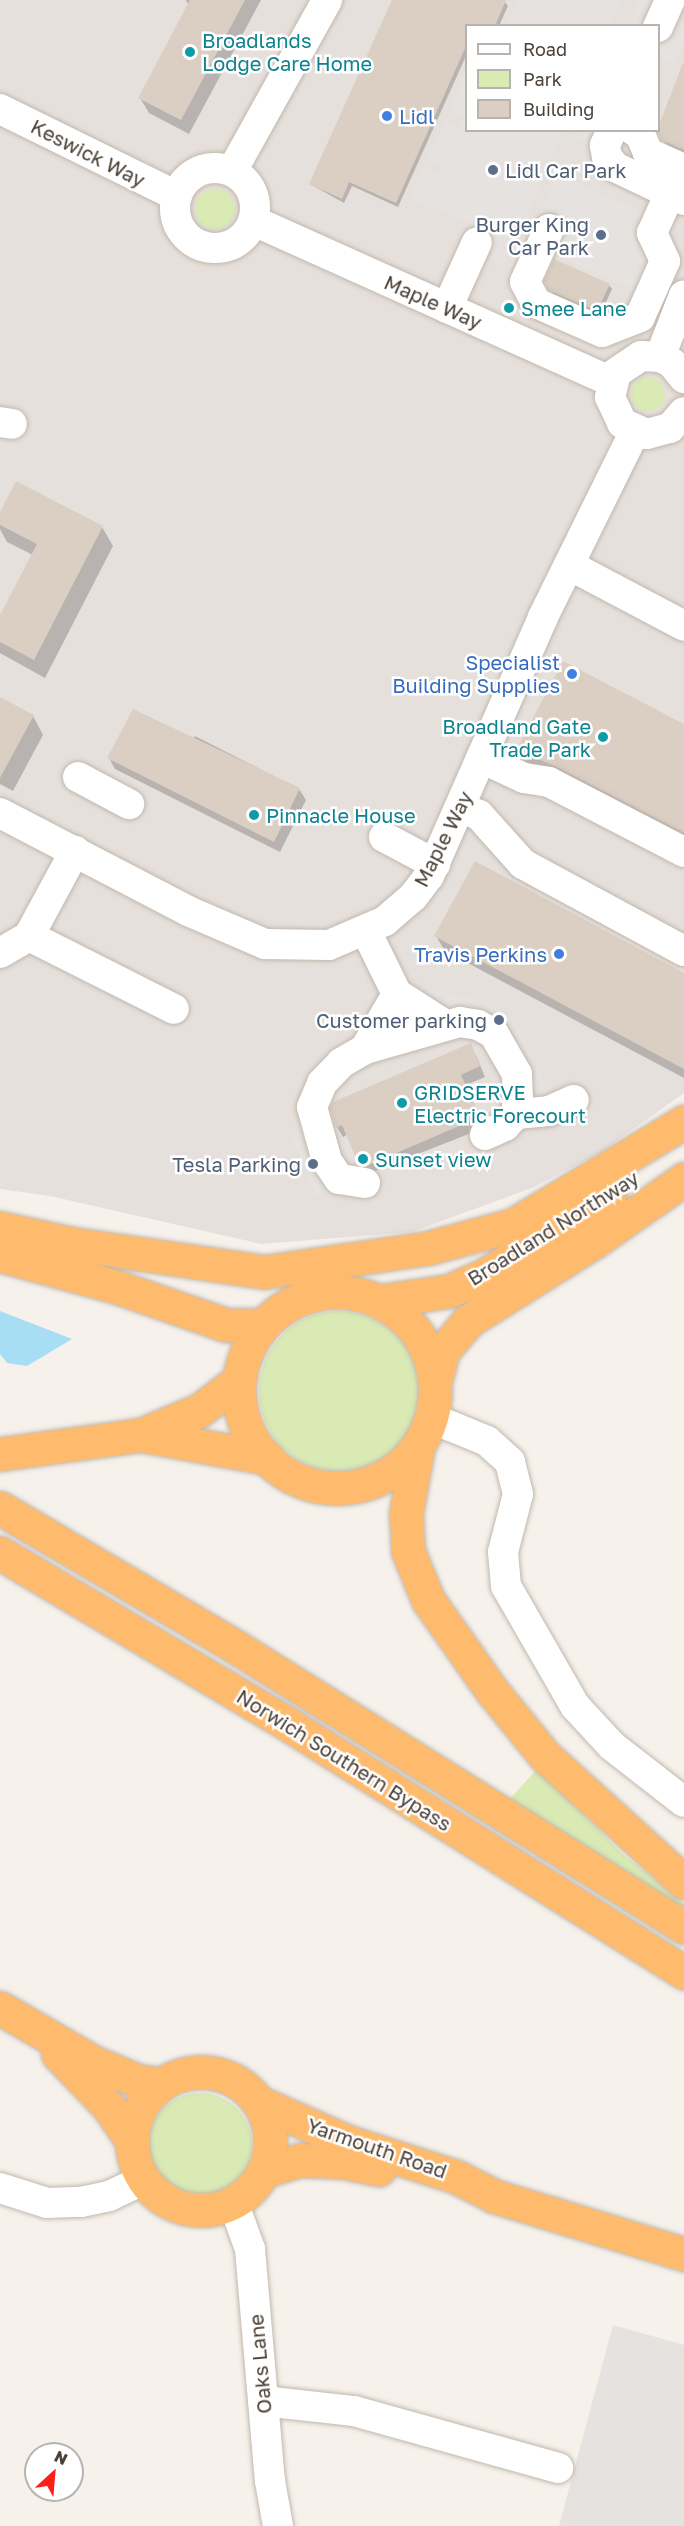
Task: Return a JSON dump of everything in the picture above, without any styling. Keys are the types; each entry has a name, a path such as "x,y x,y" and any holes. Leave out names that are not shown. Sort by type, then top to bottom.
{"highway":[{"path":"0,1228 73,1244 264,1272 429,1248 513,1225 684,1122"},
{"name":"Broadland Northway","path":"380,1301 449,1291 485,1275 684,1142"},
{"name":"Broadland Northway","path":"435,1382 442,1351 468,1321 598,1239 684,1179"},
{"path":"0,1255 137,1293 226,1324 263,1325"},
{"path":"417,1452 388,1473 364,1484 338,1487 313,1484 288,1474 268,1458 245,1422 239,1380 243,1360 263,1325 279,1311 317,1294 339,1291 380,1301 414,1330 426,1349 435,1382 431,1418 417,1452 407,1497 408,1551 428,1600 492,1691 545,1756 684,1882"},
{"path":"0,1454 141,1435 200,1410 239,1380"},
{"path":"141,1435 268,1458"},
{"name":"Norwich Southern Bypass","path":"0,1508 236,1647 684,1927"},
{"name":"Norwich Southern Bypass","path":"0,1553 291,1726 684,1974"},
{"path":"0,2008 36,2031 95,2063 138,2081 159,2084"},
{"path":"36,2031 109,2107 131,2140 143,2180 159,2198 182,2209 208,2212 234,2205 251,2190 264,2171 269,2151 268,2130 258,2102 237,2081 220,2073 198,2070 175,2074 159,2084 142,2106 131,2140"},
{"name":"Yarmouth Road","path":"258,2102 348,2142 457,2177 494,2196"},
{"name":"Yarmouth Road","path":"264,2171 299,2160 345,2162 452,2190 494,2196 684,2254"}],"street":[{"path":"232,171 327,0"},
{"path":"659,24 670,0"},
{"name":"Keswick Way","path":"0,109 177,196"},
{"path":"611,132 605,145 607,157 615,167 679,187"},
{"path":"636,132 640,134 648,153 679,187"},
{"path":"202,170 232,171 248,184 254,195 254,221 237,243 224,248 193,252 178,224 177,196 182,185 202,170"},
{"path":"549,229 525,282 536,303 602,332 640,317 665,261 652,233 679,187"},
{"name":"Maple Way","path":"254,221 612,382"},
{"path":"447,308 477,242"},
{"path":"660,357 684,295"},
{"path":"684,378 672,363 660,357 631,360 612,382 614,411 634,431 659,433 670,428 684,412"},
{"name":"Maple Way","path":"0,813 188,911 265,944 329,945 366,931 407,903 435,864 569,565 634,431"},
{"path":"569,565 684,626"},
{"path":"481,758 524,778 549,782 684,852"},
{"path":"78,777 129,804"},
{"path":"461,808 479,815 523,864 684,951"},
{"path":"384,837 435,864"},
{"path":"0,953 29,936 75,851"},
{"path":"366,931 397,994 444,1024"},
{"path":"29,936 174,1009"},
{"path":"365,1049 397,994"},
{"path":"364,1180 327,1161 312,1107 322,1083 341,1063 365,1049 444,1024 478,1025 494,1034 517,1074 516,1114 505,1126 485,1135"},
{"path":"516,1114 549,1111 574,1100"},
{"path":"431,1418 487,1441 510,1462 518,1494 503,1552 506,1586 575,1706 612,1746 684,1802"},
{"path":"0,2188 48,2203 81,2202 110,2196 143,2180"},
{"name":"Oaks Lane","path":"234,2205 250,2249 263,2401 278,2526"},
{"path":"263,2401 354,2411 558,2468"}],"shaded area":[{"path":"0,0 684,0 684,1093 601,1152 532,1188 412,1232 261,1244 50,1196 0,1189"},
{"path":"518,0 622,0 611,24 506,24"},
{"path":"639,0 684,0 684,42 674,64 660,58 660,24 629,24"},
{"name":"Lidl Car Park","path":"465,74 465,132 564,132 504,266 486,258 496,236 409,198 423,167 438,173 441,166 427,160 445,121 460,128 464,119 449,112"},
{"path":"581,132 604,132 596,147 578,139"},
{"name":"Burger King Car Park","path":"557,174 676,227 646,295 526,243"},
{"name":"Customer parking","path":"427,988 488,1002 514,1022 526,1042 511,1049 467,1013 424,1004"},
{"path":"529,1051 553,1101 538,1108 514,1058"},
{"name":"Tesla Parking","path":"309,1131 333,1191 316,1197 292,1137"},
{"path":"613,2325 684,2345 684,2526 559,2526"}],"green space":[{"path":"215,189 229,195 235,209 229,223 215,229 201,223 195,209 201,195"},
{"path":"648,377 660,382 665,394 660,406 648,411 636,406 631,394 636,382"},
{"path":"339,1311 355,1312 370,1317 384,1324 396,1334 406,1346 413,1360 418,1375 418,1407 413,1422 406,1436 396,1448 384,1458 370,1465 355,1470 339,1471 323,1470 308,1465 294,1458 282,1448 272,1436 265,1422 260,1407 259,1391 260,1375 265,1360 272,1346 282,1334 294,1324 308,1317 323,1312"},
{"path":"537,1769 623,1854 684,1903 684,1914 508,1801"},
{"path":"200,2093 220,2097 237,2108 248,2125 252,2145 248,2165 237,2182 220,2193 200,2197 180,2193 163,2182 152,2165 148,2145 152,2125 163,2108 180,2097"}],"water":[{"path":"0,1311 72,1339 27,1366 7,1363 0,1354"}],"building":[{"name":"Broadlands Lodge Care Home","path":"190,0 245,0 181,120 138,98"},
{"name":"Lidl","path":"392,0 506,0 496,24 465,24 465,48 396,203 349,182 342,199 309,184"},
{"path":"684,63 684,150 661,140 658,132 660,132 660,122"},
{"path":"554,259 610,284 597,311 548,290 544,281"},
{"path":"16,481 103,526 34,660 0,642 0,615 37,544 0,525 0,512"},
{"name":"Broadland Gate Trade Park","path":"563,661 684,724 684,833 557,767 516,750"},
{"path":"0,697 34,715 0,778"},
{"name":"Pinnacle House","path":"133,709 300,788 274,842 107,758"},
{"name":"Travis Perkins","path":"475,861 684,973 684,1069 434,936"},
{"name":"GRIDSERVE Electric Forecourt","path":"471,1043 480,1066 461,1075 480,1117 366,1166 359,1165 342,1125 336,1128 330,1108 333,1102"}],"place":[{"name":"Broadlands Lodge Care Home","path":"190,52"},
{"name":"Lidl","path":"387,116"},
{"name":"Lidl Car Park","path":"493,170"},
{"name":"Burger King Car Park","path":"601,235"},
{"name":"Smee Lane","path":"509,308"},
{"name":"Specialist Building Supplies","path":"572,674"},
{"name":"Broadland Gate Trade Park","path":"603,737"},
{"name":"Pinnacle House","path":"254,815"},
{"name":"Travis Perkins","path":"559,954"},
{"name":"Customer parking","path":"499,1020"},
{"name":"GRIDSERVE Electric Forecourt","path":"402,1103"},
{"name":"Sunset view","path":"363,1159"},
{"name":"Tesla Parking","path":"313,1164"}]}
